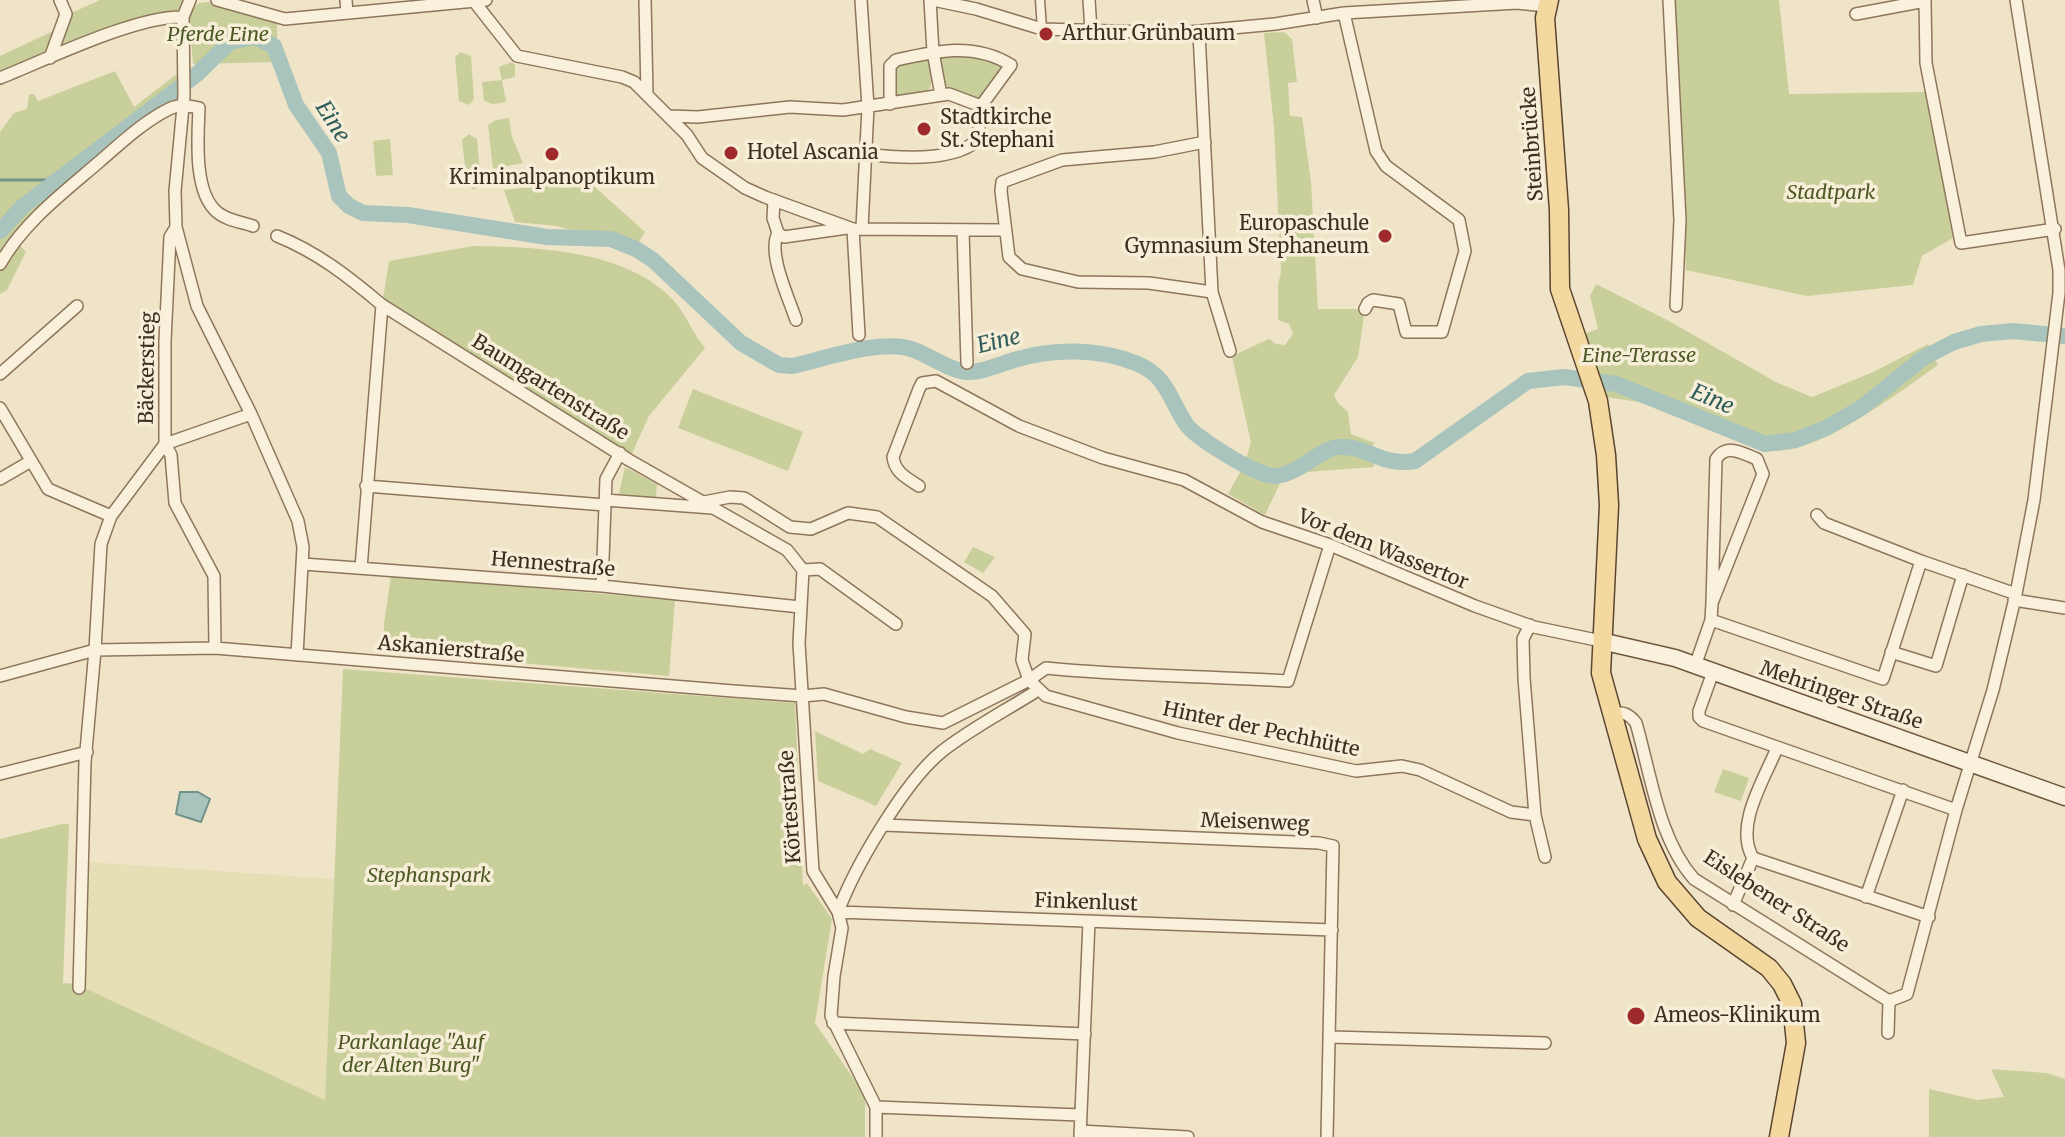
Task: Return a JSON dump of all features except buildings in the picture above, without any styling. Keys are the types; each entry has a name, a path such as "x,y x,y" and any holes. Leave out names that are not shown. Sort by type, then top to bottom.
{"main road":[{"name":"Steinbrücke","path":"1548,3 1545,18 1559,210 1559,280 1567,316 1596,396 1606,455 1609,505 1601,641"},
{"name":"Mehringer Straße","path":"1601,641 1654,652 2065,797"},
{"path":"1601,641 1601,673 1612,714 1647,839 1667,882 1698,918 1769,968 1789,995 1796,1043 1779,1137"}],"street":[{"path":"50,58 66,14 60,0"},
{"path":"0,78 140,25 183,17 190,0"},
{"path":"217,0 285,19 346,6 486,0"},
{"path":"645,0 647,95"},
{"path":"859,335 855,228 867,154 868,107 861,0"},
{"path":"941,95 933,52 932,0 976,9 1042,29 1199,33 1344,13 1548,3"},
{"path":"1040,0 1042,29"},
{"path":"1089,0 1091,30"},
{"path":"1313,0 1317,18"},
{"path":"1669,0 1680,220 1676,306"},
{"path":"1856,14 1925,0 1926,63 1961,243 2055,229"},
{"path":"1888,1033 1889,1001 1907,994 1956,810 1993,690 2015,597 2034,500 2062,293 2055,229 2016,0"},
{"path":"473,1 517,56 634,82 687,135 702,158 745,188 855,228"},
{"path":"1344,13 1376,151 1382,161 1459,220 1464,244 1464,258 1442,332 1406,332 1399,304 1373,300 1365,309"},
{"name":"Bäckerstieg","path":"95,650 101,544 111,516 165,444 168,282 170,237 176,227 174,211 183,100 183,17"},
{"path":"1199,33 1212,292 1230,351"},
{"path":"867,154 940,155 970,147 978,140 981,106 1011,65 983,52 960,49 893,62 890,66 890,104"},
{"path":"668,116 698,117 790,107 843,110 949,94 981,106"},
{"path":"0,264 11,246 51,203 129,136 183,100 199,108 200,174 212,207 220,215 253,226"},
{"path":"1205,142 1154,152 1062,160 1002,182 1009,257 1015,265 1078,282 1149,283 1212,292"},
{"path":"770,198 778,233 784,237 855,228 1005,230"},
{"path":"176,227 197,306 251,414 302,535 297,655"},
{"path":"963,231 967,363"},
{"path":"778,233 775,253 796,320"},
{"name":"Baumgartenstraße","path":"277,236 302,246 351,278 382,305 620,453 787,550 803,570"},
{"path":"361,568 382,305"},
{"path":"0,374 77,306"},
{"name":"Vor dem Wassertor","path":"919,486 895,467 893,457 922,383 936,381 1019,426 1103,458 1206,490 1262,522 1330,545 1461,600 1530,625 1601,641"},
{"path":"0,408 48,489 111,516"},
{"path":"215,648 214,576 175,503 171,455 165,444 251,414"},
{"path":"1695,666 1711,620 1716,459 1723,450 1728,449 1757,459 1763,474 1712,603"},
{"path":"602,586 606,479 620,453"},
{"path":"0,479 31,461"},
{"path":"366,486 605,502 708,505 730,497 744,498 790,527 811,529 848,513 877,517 992,596 1025,634 1022,660 1029,680"},
{"path":"1817,515 1824,523 2015,597 2065,608"},
{"path":"803,696 824,694 906,717 943,723 1029,680 1046,668 1147,676 1188,675 1288,681 1330,545"},
{"path":"1711,620 1883,679 1921,561"},
{"name":"Hennestraße","path":"303,564 602,586 800,607"},
{"path":"803,570 820,569 896,624"},
{"name":"Körtestraße","path":"803,570 799,643 813,871 838,912"},
{"path":"1891,652 1936,666 1963,575"},
{"path":"1530,625 1522,649 1535,815 1545,857"},
{"name":"Askanierstraße","path":"0,675 95,650 215,648 803,696"},
{"path":"79,988 87,752 95,650"},
{"path":"1713,672 1699,717 1703,721 1956,810"},
{"name":"Hinter der Pechhütte","path":"1029,680 1046,696 1241,748 1356,771 1402,766 1420,770 1511,812 1535,815"},
{"path":"876,1137 876,1107 833,1023 831,1005 842,928 838,912 862,859 910,787 940,754 1038,690"},
{"name":"Eislebener Straße","path":"1612,714 1623,713 1636,723 1666,829 1677,856 1694,879 1889,1001"},
{"path":"1777,748 1745,832 1746,847 1753,858 1929,917"},
{"path":"0,774 87,752"},
{"path":"1866,897 1903,790"},
{"name":"Meisenweg","path":"884,825 1333,846 1327,1137"},
{"path":"1733,905 1753,858"},
{"name":"Finkenlust","path":"838,912 1332,930"},
{"path":"1089,921 1080,1134 1188,1137"},
{"path":"833,1023 1085,1034"},
{"path":"1331,1037 1545,1043"},
{"path":"876,1107 1080,1115"}],"shaded area":[{"path":"88,862 334,879 325,1101 85,988"}],"green space":[{"path":"100,0 182,0 182,6 177,11 99,31 0,71 0,56 64,26 69,14"},
{"name":"Stadtpark","path":"1674,0 1779,0 1789,94 1926,92 1953,238 1922,256 1913,285 1807,296 1686,270"},
{"name":"Pferde Eine","path":"208,2 277,19 277,62 193,64 189,13 199,3"},
{"path":"1284,32 1292,39 1297,82 1288,83 1290,116 1302,117 1311,182 1318,309 1365,309 1358,357 1334,395 1348,412 1351,434 1375,443 1372,446 1374,467 1294,473 1282,479 1265,515 1228,494 1244,465 1251,443 1232,356 1269,339 1285,345 1293,334 1289,324 1278,320 1281,272 1274,127 1264,33"},
{"path":"460,52 471,56 474,99 469,105 459,101 455,57"},
{"path":"976,53 1007,66 982,100 968,97 943,84 938,55"},
{"path":"928,56 931,59 932,78 926,95 894,100 892,67 897,62"},
{"path":"512,62 515,77 502,80 499,67"},
{"path":"115,71 134,107 177,74 178,96 91,162 12,237 26,252 7,290 0,294 0,132 14,113 27,109 29,94 34,94 38,101"},
{"path":"502,80 506,102 493,104 484,101 482,82"},
{"path":"509,118 512,137 523,163 493,169 488,125"},
{"path":"469,134 477,139 481,185 474,190 467,185 462,140"},
{"path":"390,139 393,175 376,176 373,141"},
{"path":"554,168 566,171 576,185 585,178 645,232 635,248 557,226 515,222 504,190 530,187 534,174 551,175"},
{"path":"473,246 553,250 608,262 633,271 656,285 679,307 705,348 649,416 629,460 382,305 389,261"},
{"name":"Eine-Terasse","path":"1596,284 1776,382 1812,397 1871,373 1928,344 1938,365 1879,406 1831,434 1807,445 1766,450 1694,415 1604,397 1583,334 1598,329 1590,296"},
{"path":"693,389 803,432 788,471 678,428"},
{"path":"625,467 657,484 656,498 619,494"},
{"path":"973,547 995,557 983,573 964,562"},
{"path":"391,576 675,600 669,676 383,651"},
{"path":"343,669 795,703 803,886 807,883 832,919 815,1023 865,1095 865,1137 0,1137 0,839 62,824 69,824 63,983 76,984 325,1100"},
{"path":"815,731 863,754 870,749 902,763 876,806 818,781"},
{"path":"1723,769 1749,778 1741,801 1714,792"},
{"path":"1991,1069 2047,1073 2065,1079 2065,1137 1929,1137 1929,1089 1977,1100 2004,1097"}],"water":[{"path":"180,792 198,792 210,799 201,822 176,814"}],"waterway":[{"name":"Eine","path":"0,231 22,207 196,75 230,42 255,37 274,46 296,105 329,153 339,196 363,213 408,215 547,237 611,239 653,260 741,343 779,365 792,366 884,346 911,349 953,369 967,372 1044,353 1092,353 1123,359 1148,369 1156,376 1186,424 1201,438 1241,463 1273,476 1291,472 1324,452 1339,447 1358,449 1393,461 1415,461 1528,381 1564,377 1616,384 1765,444 1795,440 1826,428 1861,408 1923,358 1954,342 1981,334 2013,331 2065,336"},
{"path":"0,180 58,180"}],"place":[{"name":"Arthur Grünbaum","path":"1046,34"},
{"name":"Stadtkirche St. Stephani","path":"924,129"},
{"name":"Hotel Ascania","path":"731,153"},
{"name":"Kriminalpanoptikum","path":"552,154"},
{"name":"Europaschule Gymnasium Stephaneum","path":"1385,236"},
{"name":"Ameos-Klinikum","path":"1636,1016"}],"park label":[{"name":"Stephanspark","path":"429,876"},
{"name":"Parkanlage \"Auf der Alten Burg\"","path":"411,1054"}]}
